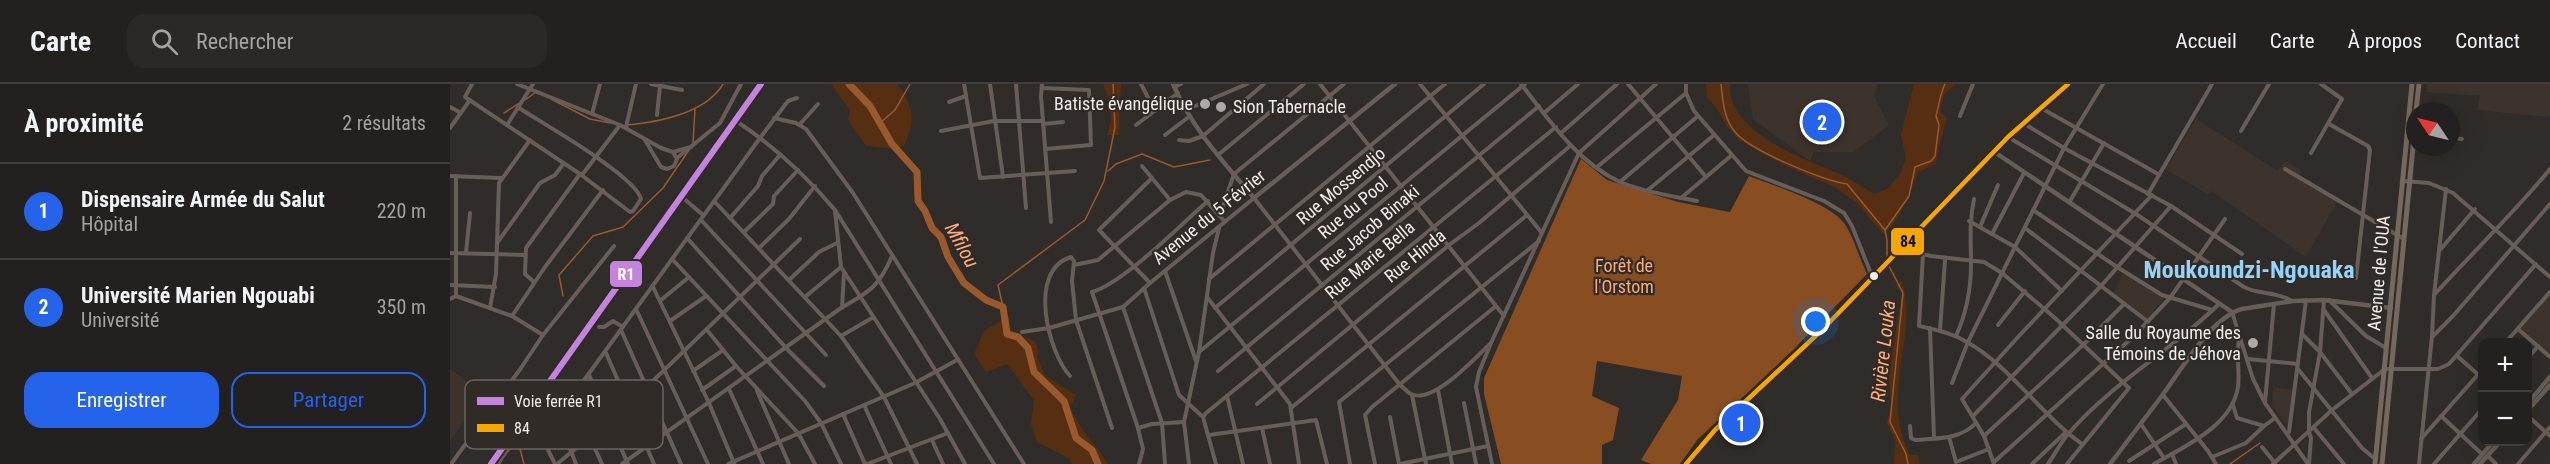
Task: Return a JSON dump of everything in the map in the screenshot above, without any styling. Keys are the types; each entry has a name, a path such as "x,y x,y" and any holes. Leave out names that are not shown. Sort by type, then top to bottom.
{"main road":[{"name":"Avenue de l'OUA","path":"2382,464 2404,239 2412,84"},
{"path":"2417,102 2419,84"},
{"name":"Avenue de l'OUA","path":"2375,462 2398,235 2411,156"}],"street":[{"path":"472,84 465,96 603,190 630,212 641,199 635,189 596,156 519,108"},
{"path":"517,84 620,125 645,140 673,152 677,158"},
{"path":"507,125 533,84"},
{"path":"592,114 600,84"},
{"path":"626,128 636,84"},
{"path":"651,84 682,90"},
{"path":"645,140 661,167 670,168 676,163 677,158 720,123 741,84"},
{"path":"964,84 980,178 1075,171"},
{"path":"990,84 1003,177"},
{"path":"1016,84 1026,208"},
{"path":"1142,84 1155,111"},
{"path":"1180,84 1174,85 1186,110 1203,136 1323,284 1400,385 1412,395 1426,461"},
{"path":"1186,110 1247,84"},
{"path":"1179,140 1189,141 1203,136 1264,84"},
{"path":"1218,155 1304,84"},
{"path":"1320,84 1504,316"},
{"path":"1220,215 1234,174 1344,84"},
{"name":"Avenue du 5 Février","path":"1022,332 1049,328 1123,307 1395,84"},
{"path":"1420,84 1542,233"},
{"path":"1209,279 1446,84"},
{"name":"Rue Mossendjo","path":"1215,308 1484,84"},
{"path":"1544,113 1578,84"},
{"path":"1561,133 1617,84"},
{"path":"1628,84 1706,177"},
{"path":"1492,464 1476,396 1477,379 1491,343 1579,153 1656,84"},
{"path":"1686,84 1686,93 1698,116 1751,173 1838,208 1852,226 1872,276"},
{"path":"1960,116 1973,84"},
{"path":"1686,464 1714,430 1815,336 1993,151 2068,84"},
{"path":"2093,84 2100,89"},
{"path":"1952,383 1968,342 2064,148 2103,84"},
{"path":"2212,84 2158,174 2150,194 2136,214 2044,309 1962,400 1984,436 1994,463 2170,298 2225,219"},
{"path":"2241,131 2269,84"},
{"path":"2311,153 2342,99 2321,84"},
{"path":"657,115 660,85"},
{"path":"1523,85 1570,146 1597,168 1620,182 1680,199 1697,201"},
{"name":"Rue du Pool","path":"1198,352 1523,85"},
{"path":"1045,149 1091,145 1089,90 1042,86 1043,122 1045,149 1048,173 1051,222"},
{"path":"1136,125 1178,93"},
{"path":"1597,168 1686,93"},
{"path":"949,102 966,96"},
{"path":"585,380 774,118 788,101 797,98"},
{"path":"450,128 470,100"},
{"path":"800,124 818,104"},
{"name":"Rue Jacob Binaki","path":"1218,371 1539,106"},
{"path":"450,107 461,113"},
{"path":"2041,108 2158,174"},
{"path":"1165,135 1190,116"},
{"path":"1620,182 1698,116"},
{"path":"774,118 800,124 813,137 837,170 1024,464"},
{"path":"941,131 994,121 1063,122"},
{"path":"739,123 798,170 835,210 994,464"},
{"path":"2023,123 2171,206 2242,254"},
{"path":"2329,124 2370,149 2356,278"},
{"path":"534,282 525,274 526,248 620,125"},
{"name":"Rue Marie Bella","path":"1203,417 1206,412 1556,127"},
{"path":"1648,190 1714,135"},
{"path":"2008,137 2136,214 2248,289 2282,294 2293,301"},
{"path":"490,308 495,287 499,183 530,140"},
{"path":"2070,201 2104,143"},
{"path":"673,152 694,146"},
{"name":"Rue Hinda","path":"1257,404 1570,146"},
{"path":"1993,151 2232,312 2236,320 2239,340 2237,354 2239,384 2233,404 2224,418 2198,438 2154,464"},
{"path":"730,218 758,186 764,174 780,155"},
{"path":"1680,199 1732,155"},
{"path":"496,243 540,183 555,176 564,164"},
{"path":"1142,166 1170,200"},
{"path":"2285,169 2404,239"},
{"path":"2434,295 2495,228 2510,216 2550,169"},
{"path":"744,232 773,204 774,196 798,170"},
{"path":"1992,234 2024,173"},
{"path":"456,296 457,285 452,253 453,176 501,178"},
{"path":"1150,283 1099,230 1152,178"},
{"path":"2406,181 2429,183 2446,189 2475,209 2550,277"},
{"path":"1980,227 1998,185"},
{"path":"759,248 789,219 815,186"},
{"path":"2419,464 2446,189"},
{"path":"512,316 534,282 603,190"},
{"path":"1074,265 1093,263 1170,200 1190,192 1201,195 1208,201 1225,222"},
{"path":"683,198 826,355"},
{"path":"1956,336 1965,313 1971,259 1969,221 1974,199"},
{"path":"714,201 841,336 884,397 917,464"},
{"path":"1139,464 1143,449 1138,428 1092,292 1102,289 1134,266 1208,201"},
{"path":"2432,336 2453,316 2550,204"},
{"path":"1973,416 2101,286 2171,206"},
{"path":"2440,251 2475,209"},
{"path":"835,210 837,243 844,273 948,432 965,464"},
{"path":"2033,210 2117,267 2170,298 2212,310"},
{"path":"466,253 471,213"},
{"path":"1292,408 1527,215"},
{"path":"1969,221 2015,248 2062,291"},
{"path":"1189,464 1184,422 1198,352 1215,242 1220,227"},
{"path":"2025,228 2147,321"},
{"path":"687,238 786,349 824,386"},
{"path":"652,380 800,239"},
{"path":"1350,464 1338,405 1480,286 1539,240"},
{"path":"1907,240 1923,254 1945,260 1971,259 1984,262 2002,273 2025,291 2124,383 2128,389 2067,464"},
{"path":"789,280 819,252 837,243"},
{"path":"512,380 543,335 614,246"},
{"path":"452,253 524,255"},
{"path":"1923,254 1919,325 1940,330 1968,342 1995,362 2067,433 2082,444"},
{"path":"663,435 860,298 881,281 892,256"},
{"path":"1070,376 1056,356 1046,303 1047,281 1065,258 1073,258 1072,288 1076,320 1112,428"},
{"path":"672,259 805,401 821,423 841,464"},
{"path":"1940,330 1945,260"},
{"path":"2262,447 2274,463 2352,394 2385,369 2444,367 2457,356 2536,264"},
{"path":"805,297 841,267"},
{"path":"1165,271 1196,362"},
{"path":"842,309 844,273"},
{"path":"661,300 689,277"},
{"path":"450,285 495,287"},
{"path":"653,287 709,403 734,463"},
{"path":"1144,288 1179,395 1203,417 1216,464"},
{"path":"1998,325 2025,291"},
{"path":"2510,338 2550,292"},
{"path":"450,299 456,296 512,316 543,335"},
{"path":"670,321 706,296"},
{"path":"1207,297 1292,408 1299,464"},
{"path":"2110,464 2210,333 2232,312 2306,300 2326,300 2391,308"},
{"path":"2289,433 2306,300"},
{"path":"2309,464 2312,438 2309,432 2326,300"},
{"path":"2326,300 2366,336 2387,348"},
{"path":"1984,436 2083,345 2124,303"},
{"path":"2032,464 2219,304"},
{"path":"2265,403 2269,382 2268,362 2274,304"},
{"path":"1375,464 1365,415 1496,306"},
{"path":"1123,307 1162,423 1165,464"},
{"path":"636,309 708,464"},
{"path":"2324,309 2372,378"},
{"path":"841,336 872,318"},
{"path":"599,327 604,327 613,321 622,328 645,380"},
{"path":"1930,328 1934,438"},
{"path":"2518,329 2550,357"},
{"path":"707,330 736,366 798,433 815,464"},
{"path":"2302,334 2320,352 2352,394"},
{"path":"2239,340 2248,359 2253,379 2265,403 2289,433 2294,445 2309,464"},
{"path":"1412,395 1438,390 1491,343"},
{"path":"2532,353 2538,346"},
{"path":"693,371 723,350"},
{"path":"605,352 617,380"},
{"path":"2457,356 2478,374"},
{"path":"2248,359 2298,366 2314,389 2375,462"},
{"path":"728,464 915,383 957,360"},
{"path":"1470,362 1481,367"},
{"path":"702,390 736,366"},
{"path":"589,375 591,380"},
{"path":"2421,439 2478,378"},
{"path":"2532,399 2549,382"},
{"path":"2532,405 2549,382"},
{"path":"755,387 789,464"},
{"path":"729,389 762,464"},
{"path":"1438,390 1452,464"},
{"path":"2163,395 2216,464"},
{"path":"1227,396 1243,464"},
{"path":"1464,404 1476,464"},
{"path":"2233,404 2237,418 2265,426"},
{"path":"864,405 891,464"},
{"path":"843,414 866,464 948,432"},
{"path":"2434,464 2478,415"},
{"path":"2441,416 2496,464"},
{"path":"1390,417 1399,464 1426,461 1488,446"},
{"path":"2212,457 2246,443 2275,418"},
{"path":"2532,420 2550,436"},
{"path":"1209,435 1317,421 1327,464"},
{"path":"1138,428 1162,423 1184,422"},
{"path":"663,423 681,464"},
{"path":"1910,426 1913,439 1948,437 1969,430 1976,423"},
{"path":"2141,424 2164,458"},
{"path":"2129,461 2186,424"},
{"path":"2518,464 2550,427"},
{"path":"1262,428 1270,464"},
{"path":"2314,428 2344,464"},
{"path":"2048,464 2067,433"},
{"path":"1948,437 1956,462 1989,449"},
{"path":"932,440 943,464"},
{"path":"451,464 465,445"},
{"path":"2480,464 2490,446"},
{"path":"2474,464 2495,446"},
{"path":"498,464 507,449"},
{"path":"548,449 556,464 577,449"},
{"path":"570,449 576,464"},
{"path":"595,449 602,464"},
{"path":"622,464 628,462 643,449"},
{"path":"648,449 654,464"},
{"path":"2172,454 2176,464"}],"shaded area":[{"path":"831,84 897,84 907,99 912,121 904,146 887,148 866,146 848,120 850,110"},
{"path":"1103,84 1121,84 1119,135 1107,135 1111,109"},
{"path":"1706,84 1730,84 1733,101 1741,117 1755,130 1790,153 1846,177 1874,194 1887,189 1900,174 1906,159 1901,134 1914,84 1955,84 1944,95 1940,111 1947,119 1936,164 1918,172 1899,214 1883,234 1856,202 1836,188 1782,164 1739,140 1707,98"},
{"path":"1748,84 1878,84 1874,96 1889,125 1854,152 1814,152 1810,161 1753,119"},
{"path":"2427,84 2550,84 2550,115 2548,117 2477,110 2480,96 2426,92"},
{"path":"2196,119 2278,171 2285,161 2302,171 2299,177 2338,200 2306,257 2211,191 2208,195 2166,169"},
{"path":"2123,273 2164,298 2147,319 2113,294"},
{"path":"1902,281 1906,303 1906,324 1898,387 1898,409 1901,432 1910,455 1918,455 1920,464 1894,464 1895,441 1887,423 1891,405 1889,373 1902,293 1896,285"},
{"path":"2550,292 2550,357 2532,341 2532,338 2528,338 2518,329"},
{"path":"1009,316 1011,333 1035,341 1039,351 1037,357 1045,376 1076,395 1070,407 1108,464 1072,464 1070,459 1037,442 1031,424 1034,400 1007,364 986,372 974,354 984,331"},
{"path":"450,369 465,380 465,420 450,441"},
{"path":"2273,387 2294,390 2289,427 2272,406"}],"green space":[{"name":"Forêt de l'Orstom","path":"1581,159 1607,180 1678,202 1730,212 1749,176 1785,190 1826,208 1844,223 1867,274 1792,351 1698,439 1680,464 1651,464 1641,460 1678,400 1682,376 1597,361 1592,396 1619,408 1613,440 1602,445 1602,464 1501,464 1484,394 1484,378"}],"waterway":[{"path":"627,125 653,122 680,115 705,103 723,84"},
{"name":"Mfilou","path":"849,84 870,106 892,144 917,172 918,201 932,228 941,237 948,257 964,283 986,300 1003,307 1007,334 1018,337 1028,348 1034,372 1064,401 1076,438 1092,450 1098,464"},
{"path":"881,122 895,110 910,84"},
{"path":"1003,307 998,285 1085,220 1104,181 1115,127 1113,84"},
{"path":"1721,84 1728,121 1743,140 1788,164 1847,184 1885,230"},
{"name":"Rivière Louka","path":"1887,260 1885,230 1909,196 1915,167 1931,161 1935,156 1939,125 1936,116 1945,84"},
{"path":"525,100 536,92"},
{"path":"551,99 590,119 610,123"},
{"path":"504,113 518,104"},
{"path":"693,143 695,109"},
{"path":"563,296 559,275 593,236 623,227 663,188 689,150"},
{"path":"1108,171 1116,164 1142,154 1174,167 1210,160"},
{"name":"Rivière Louka","path":"1888,264 1903,293 1890,422 1906,454 1908,464"},
{"path":"2230,464 2260,443"},
{"path":"520,449 524,464"}],"rail line":[{"name":"R1","path":"551,380 761,84"},
{"name":"R1","path":"491,464 502,449"}],"transit line":[{"name":"84","path":"1686,464 1715,430 1824,328 2008,137 2068,84"}],"place":[{"name":"Batiste évangélique","path":"1205,104"},
{"name":"Sion Tabernacle","path":"1221,107"},
{"name":"Université Marien Ngouabi","path":"1822,122"},
{"name":"Salle du Royaume des Témoins de Jéhova","path":"2253,343"},
{"name":"Dispensaire Armée du Salut","path":"1741,423"}],"district":[{"name":"Moukoundzi-Ngouaka","path":"2249,270"}]}
